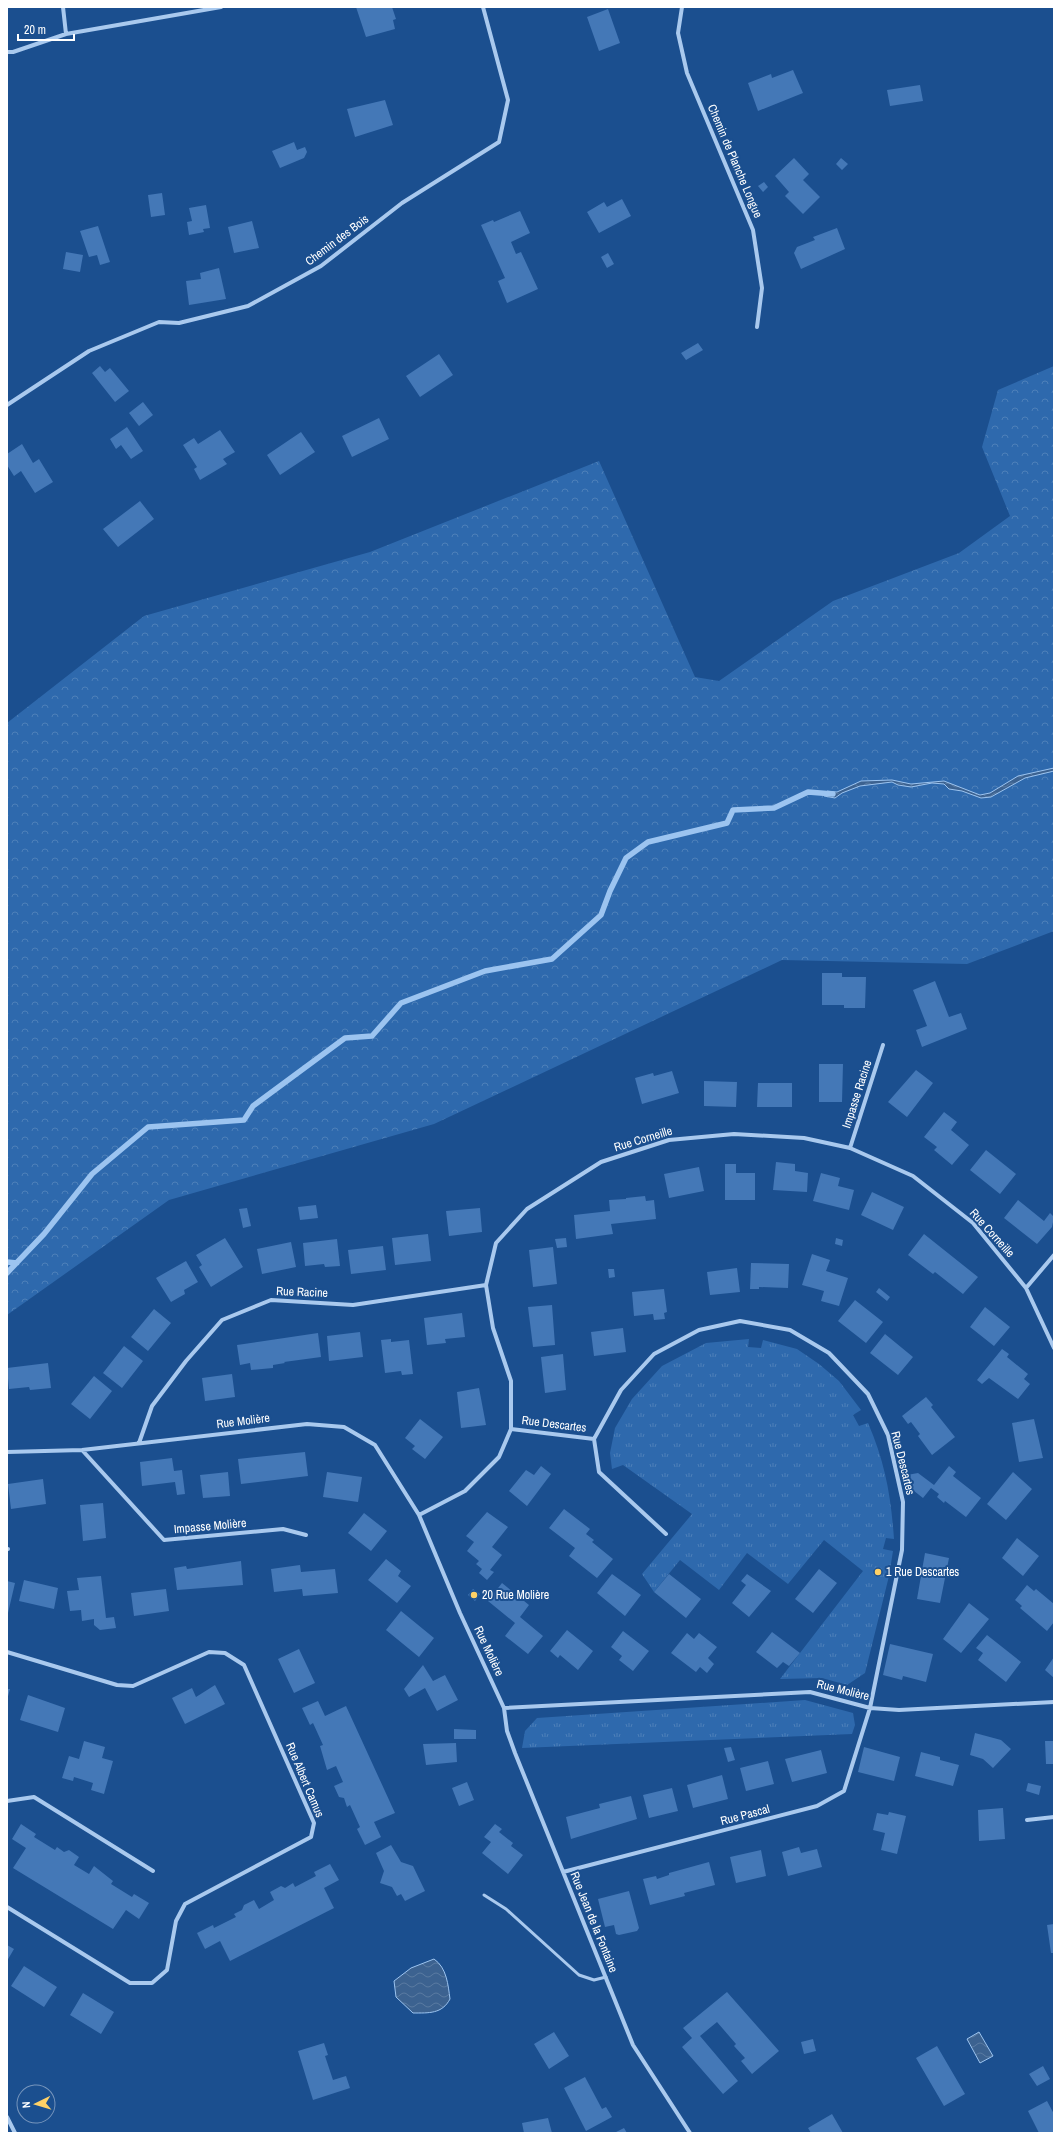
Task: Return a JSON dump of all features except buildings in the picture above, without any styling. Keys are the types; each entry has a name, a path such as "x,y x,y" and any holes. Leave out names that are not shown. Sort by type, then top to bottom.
{"street":[{"path":"63,7 66,34"},
{"path":"7,52 12,52 66,34 221,7"},
{"name":"Chemin des Bois","path":"7,405 89,352 159,322 179,323 248,306 321,266 402,203 499,142 508,100 483,7"},
{"name":"Chemin de Planche Longue","path":"682,7 678,33 686,74 754,230 762,288 757,326"},
{"name":"Impasse Racine","path":"850,1148 883,1045"},
{"name":"Rue Corneille","path":"419,1515 465,1491 499,1457 511,1429 511,1381 493,1328 486,1285 496,1243 527,1208 601,1162 669,1140 734,1134 804,1138 850,1148 913,1176 973,1223 1026,1288 1054,1348"},
{"path":"1026,1288 1054,1255"},
{"name":"Rue Racine","path":"139,1443 152,1406 186,1361 222,1320 271,1300 353,1305 486,1285"},
{"name":"Rue Descartes","path":"511,1429 594,1439 621,1390 654,1354 699,1330 740,1321 790,1330 828,1353 868,1394 888,1435 903,1502 902,1550 870,1708"},
{"name":"Rue Molière","path":"7,1452 82,1450 307,1424 344,1427 375,1446 419,1515 460,1612 504,1708 810,1692 870,1708 899,1710 1054,1702"},
{"path":"594,1439 599,1472 666,1534"},
{"name":"Impasse Molière","path":"82,1450 164,1540 283,1529 306,1535"},
{"name":"Rue Albert Camus","path":"7,1652 118,1684 133,1686 209,1652 225,1653 244,1665 314,1823 311,1837 185,1904 176,1921 167,1970 152,1983 130,1984 7,1907"},
{"name":"Rue Jean de la Fontaine","path":"504,1708 507,1731 633,2045 690,2133"},
{"name":"Rue Pascal","path":"564,1872 818,1806 844,1791 870,1708"},
{"path":"7,1801 34,1797 153,1871"},
{"path":"1027,1820 1054,1817"},
{"path":"7,2117 15,2133"}],"lane":[{"path":"484,1895 506,1909 579,1976 594,1980 606,1977"}],"green space":[{"path":"1054,366 1054,931 967,964 782,960 434,1124 169,1200 7,1315 7,723 144,616 370,552 599,461 695,677 719,681 833,601 959,553 1010,516 982,447 998,390"},
{"path":"749,1339 748,1347 761,1348 763,1340 797,1349 819,1364 839,1381 861,1410 853,1415 859,1426 868,1423 883,1466 889,1494 894,1539 886,1538 883,1549 893,1551 889,1576 865,1673 847,1685 822,1678 780,1679 863,1571 824,1540 788,1584 747,1553 719,1590 680,1560 654,1592 642,1574 692,1514 623,1465 612,1469 610,1453 615,1428 632,1399 662,1366 706,1343"},
{"path":"805,1700 853,1713 855,1725 852,1734 522,1748 525,1731 537,1718"}],"water":[{"path":"1054,768 1054,771 1025,778 991,797 981,798 962,791 949,789 944,784 932,783 911,787 898,785 892,782 860,786 842,793 835,798 824,796 827,791 837,792 861,781 892,780 911,784 944,781 980,795 990,793 1018,776"},
{"path":"434,1959 442,1967 444,1972 450,1999 443,2008 434,2012 413,2013 396,1997 394,1981 411,1968"},
{"path":"979,2032 993,2056 980,2063 967,2039"}],"waterway":[{"path":"7,1273 44,1234 92,1174 148,1127 244,1120 253,1106 345,1038 372,1036 401,1003 485,971 552,959 601,915 610,891 626,858 648,842 727,823 733,810 774,808 808,792 833,794"},
{"path":"7,1262 17,1263"}],"place":[{"name":"1 Rue Descartes","path":"878,1572"},
{"name":"20 Rue Molière","path":"474,1595"}]}
